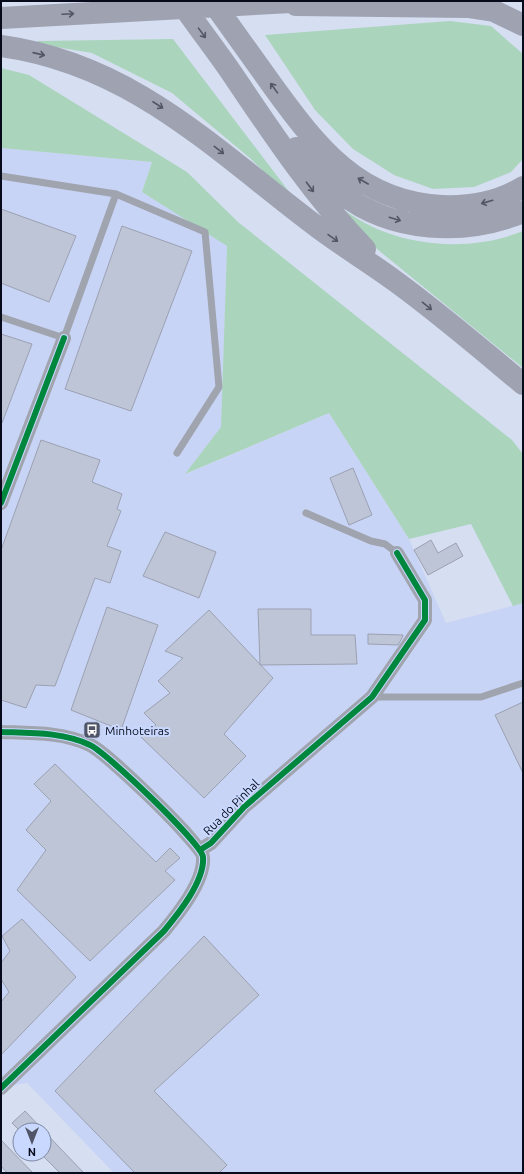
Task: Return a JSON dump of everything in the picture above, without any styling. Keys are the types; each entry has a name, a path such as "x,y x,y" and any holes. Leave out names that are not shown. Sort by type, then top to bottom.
{"highway":[{"path":"180,1 232,74 288,158 318,197 396,282"},
{"path":"212,1 304,128 326,153 354,176 375,189 425,205 453,206 481,204 504,197 523,187"},
{"path":"1,18 310,1"},
{"path":"256,4 468,7 494,11 523,25"},
{"path":"1,46 76,64 132,89 188,126 313,224 396,282 523,384"},
{"path":"232,74 310,164 341,193 363,206 388,217 414,224 442,228 480,225 523,212"}],"street":[{"path":"2,498 64,338"},
{"name":"Rua do Pinhal","path":"1,1088 164,931 179,913 200,874 203,856 200,850 212,843 244,807 372,697 425,620 425,600 397,553"},
{"path":"1,732 50,734 91,745 106,755 200,850"}],"lane":[{"path":"1,176 116,194 205,232 219,388 177,453"},
{"path":"1,317 64,338 116,194"},
{"path":"306,513 371,541 386,544 397,553"},
{"path":"372,697 481,697 523,683"}],"shaded area":[{"path":"1,148 152,162 142,192 227,246 221,427 186,474 329,413 409,539 446,623 523,603 523,1173 114,1173 27,1083 1,1087"}],"green space":[{"path":"450,21 491,26 523,54 523,159 511,172 474,187 433,189 394,175 353,149 315,110 265,35"},
{"path":"173,39 290,193 287,195 251,159 172,93 92,53 38,44 38,41"},
{"path":"1,68 29,75 187,172 238,222 512,440 523,454 523,603 513,606 471,524 409,539 329,413 185,474 221,427 227,246 142,192 152,162 1,148"},
{"path":"337,205 370,226 399,237 416,241 452,244 471,243 489,241 523,231 523,368 377,249"}],"building":[{"path":"1,209 76,236 49,302 1,283"},
{"path":"122,226 192,251 131,411 65,389"},
{"path":"1,334 32,344 2,423 1,423"},
{"path":"41,440 100,460 92,482 122,494 117,509 121,511 107,546 121,551 110,583 95,578 55,686 36,685 26,708 1,700 1,550"},
{"path":"353,468 372,515 349,525 330,478"},
{"path":"165,532 216,552 199,598 143,576"},
{"path":"431,540 438,553 456,543 463,556 428,575 414,550"},
{"path":"107,607 158,625 121,730 71,710"},
{"path":"258,609 311,609 311,635 355,635 357,664 260,665"},
{"path":"209,610 273,678 224,734 246,756 204,798 141,737 156,725 144,713 170,693 158,681 183,658 165,651"},
{"path":"368,634 403,635 398,645 368,644"},
{"path":"523,702 523,773 495,715"},
{"path":"55,764 156,862 170,848 180,858 165,871 175,880 90,961 17,890 46,850 26,830 51,801 34,784"},
{"path":"22,919 76,977 1,1055 1,1002 9,992 1,979 1,963 10,951 2,936"},
{"path":"204,936 259,995 154,1091 227,1165 219,1173 135,1173 55,1091"},
{"path":"25,1111 35,1122 13,1122"},
{"path":"52,1139 84,1173 60,1173 49,1162 52,1162"},
{"path":"1,1140 12,1151 12,1162 22,1162 33,1173 7,1173 1,1166"}],"cycle path":[{"path":"1,503 64,338"},
{"path":"200,850 211,843 244,807 372,697 425,620 425,600 397,553"},
{"path":"1,732 58,735 90,745 133,780 187,835 199,849 203,857 200,876 190,897 164,931 1,1088"}],"place":[{"name":"Minhoteiras","path":"92,730"}]}
